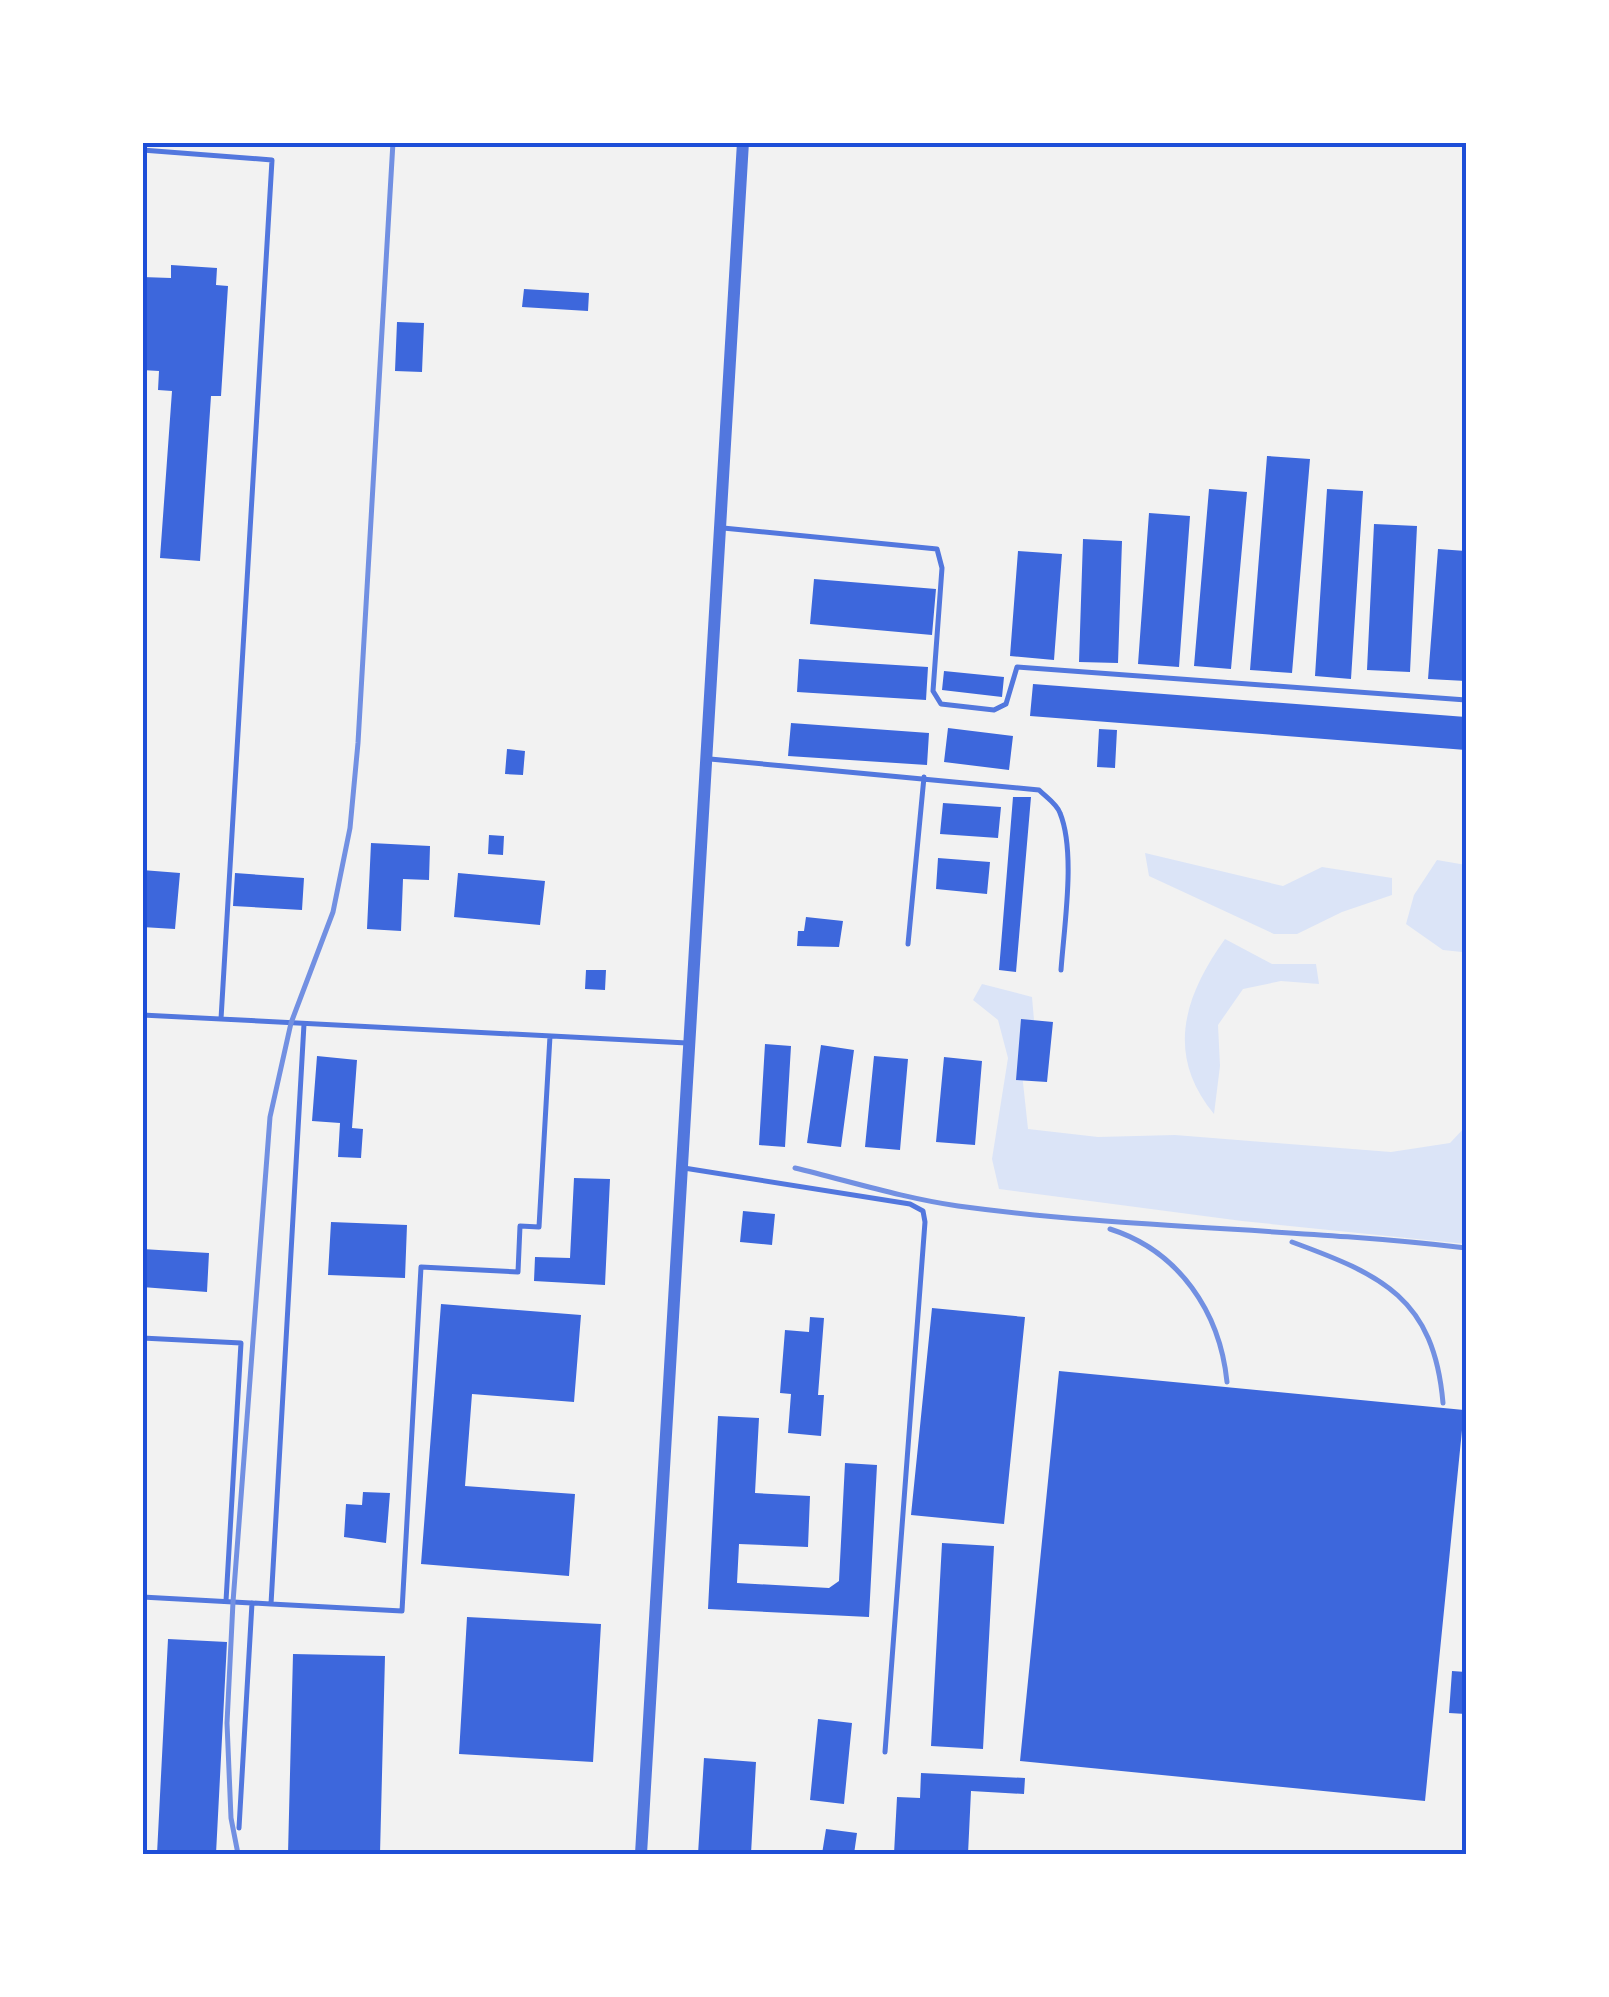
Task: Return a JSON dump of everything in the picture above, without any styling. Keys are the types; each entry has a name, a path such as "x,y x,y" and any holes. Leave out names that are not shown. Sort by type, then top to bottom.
{"street":[{"path":"641,1854 744,142"}],"lane":[{"path":"142,150 272,160 220,1019"},
{"path":"720,528 937,550 942,568 933,691 941,704 994,710 1006,704 1017,667 1466,700"},
{"path":"706,759 1039,790 1060,810 1068,872 1061,970"},
{"path":"908,944 924,778"},
{"path":"142,1015 690,1043"},
{"path":"271,1604 304,1024"},
{"path":"142,1597 402,1611 421,1266 518,1272 520,1226 539,1227 550,1036"},
{"path":"682,1168 910,1204 923,1211 926,1222 886,1752"},
{"path":"142,1338 241,1343 226,1601"},
{"path":"239,1828 252,1603"}],"shaded area":[{"path":"1145,853 1283,886 1322,867 1392,878 1392,895 1342,912 1297,934 1274,934 1149,876"},
{"path":"1437,860 1466,865 1466,946 1462,952 1443,950 1406,924 1414,895"},
{"path":"1225,939 1272,964 1316,964 1319,984 1281,981 1243,989 1218,1025 1220,1066 1214,1114 1189,1070 1186,1026 1199,982"},
{"path":"982,984 1032,997 1034,1020 1021,1064 1028,1129 1098,1137 1175,1135 1391,1152 1450,1143 1466,1126 1466,1244 1242,1221 999,1189 992,1159 1008,1058 998,1020 973,1000"}],"building":[{"path":"171,265 217,268 216,285 228,286 221,396 211,396 200,561 160,558 172,391 158,390 159,371 142,370 142,277 171,278"},
{"path":"524,289 589,293 588,311 522,307"},
{"path":"397,322 424,323 422,372 395,371"},
{"path":"1267,456 1310,459 1292,673 1250,670"},
{"path":"1209,489 1247,492 1231,669 1194,666"},
{"path":"1327,489 1363,491 1351,679 1315,676"},
{"path":"1149,513 1190,516 1179,667 1138,664"},
{"path":"1374,524 1417,526 1410,672 1367,670"},
{"path":"1083,539 1122,541 1118,663 1079,662"},
{"path":"1438,549 1466,551 1466,681 1428,679"},
{"path":"1018,551 1062,554 1054,660 1010,656"},
{"path":"814,579 936,589 932,635 810,624"},
{"path":"799,659 928,667 926,700 797,692"},
{"path":"944,671 1004,677 1002,697 942,690"},
{"path":"1033,684 1466,717 1466,750 1030,716"},
{"path":"791,723 929,733 927,765 788,756"},
{"path":"948,728 1013,736 1009,770 944,762"},
{"path":"1099,729 1117,730 1115,768 1097,767"},
{"path":"507,749 525,751 523,775 505,774"},
{"path":"1013,797 1031,797 1016,972 999,970"},
{"path":"943,803 1001,807 998,838 940,834"},
{"path":"489,835 504,836 503,855 488,854"},
{"path":"371,843 430,846 429,880 403,879 401,931 367,929"},
{"path":"938,858 990,862 987,894 936,889"},
{"path":"142,870 180,873 175,929 142,927"},
{"path":"235,873 304,878 302,910 233,906"},
{"path":"458,873 545,881 540,925 454,917"},
{"path":"806,917 843,921 839,947 797,946 798,931 804,931"},
{"path":"586,970 606,970 605,990 585,989"},
{"path":"1021,1019 1053,1022 1047,1082 1016,1080"},
{"path":"765,1044 791,1046 785,1147 759,1145"},
{"path":"821,1045 854,1050 841,1147 807,1143"},
{"path":"317,1056 357,1060 352,1128 363,1129 361,1158 338,1157 340,1123 312,1121"},
{"path":"874,1056 908,1059 900,1150 865,1147"},
{"path":"944,1057 982,1061 975,1145 936,1142"},
{"path":"574,1178 610,1179 605,1285 534,1281 535,1257 570,1258"},
{"path":"743,1211 775,1214 772,1245 740,1242"},
{"path":"331,1222 407,1225 405,1278 328,1275"},
{"path":"142,1249 209,1253 207,1292 142,1287"},
{"path":"441,1304 581,1315 574,1402 472,1394 465,1486 575,1494 569,1576 421,1564"},
{"path":"932,1308 1025,1317 1004,1524 911,1515"},
{"path":"810,1317 824,1318 818,1395 824,1395 821,1436 788,1433 791,1394 780,1393 785,1330 809,1332"},
{"path":"1059,1371 1464,1410 1425,1801 1020,1761"},
{"path":"718,1416 759,1418 755,1493 810,1496 808,1547 739,1544 737,1583 829,1588 839,1581 845,1463 877,1465 869,1617 708,1609"},
{"path":"363,1492 390,1493 386,1543 344,1537 346,1504 362,1505"},
{"path":"942,1543 994,1546 983,1749 931,1746"},
{"path":"467,1617 601,1624 593,1762 459,1754"},
{"path":"168,1639 227,1642 216,1854 157,1854"},
{"path":"293,1654 385,1656 380,1854 288,1854"},
{"path":"1452,1671 1466,1672 1466,1714 1449,1713"},
{"path":"818,1719 852,1723 844,1804 810,1800"},
{"path":"704,1758 756,1762 751,1854 698,1854"},
{"path":"921,1773 1025,1778 1024,1794 971,1791 968,1854 894,1854 897,1797 920,1798"},
{"path":"826,1829 857,1833 854,1854 822,1854"}],"railway":[{"path":"238,1854 231,1818 227,1723 270,1117 291,1023 333,912 350,828 393,142"},
{"path":"795,1168 917,1199 1021,1214 1466,1248"},
{"path":"1110,1229 1156,1252 1192,1288 1215,1332 1227,1382"},
{"path":"1292,1242 1352,1266 1398,1296 1428,1338 1438,1367 1443,1403"}]}
